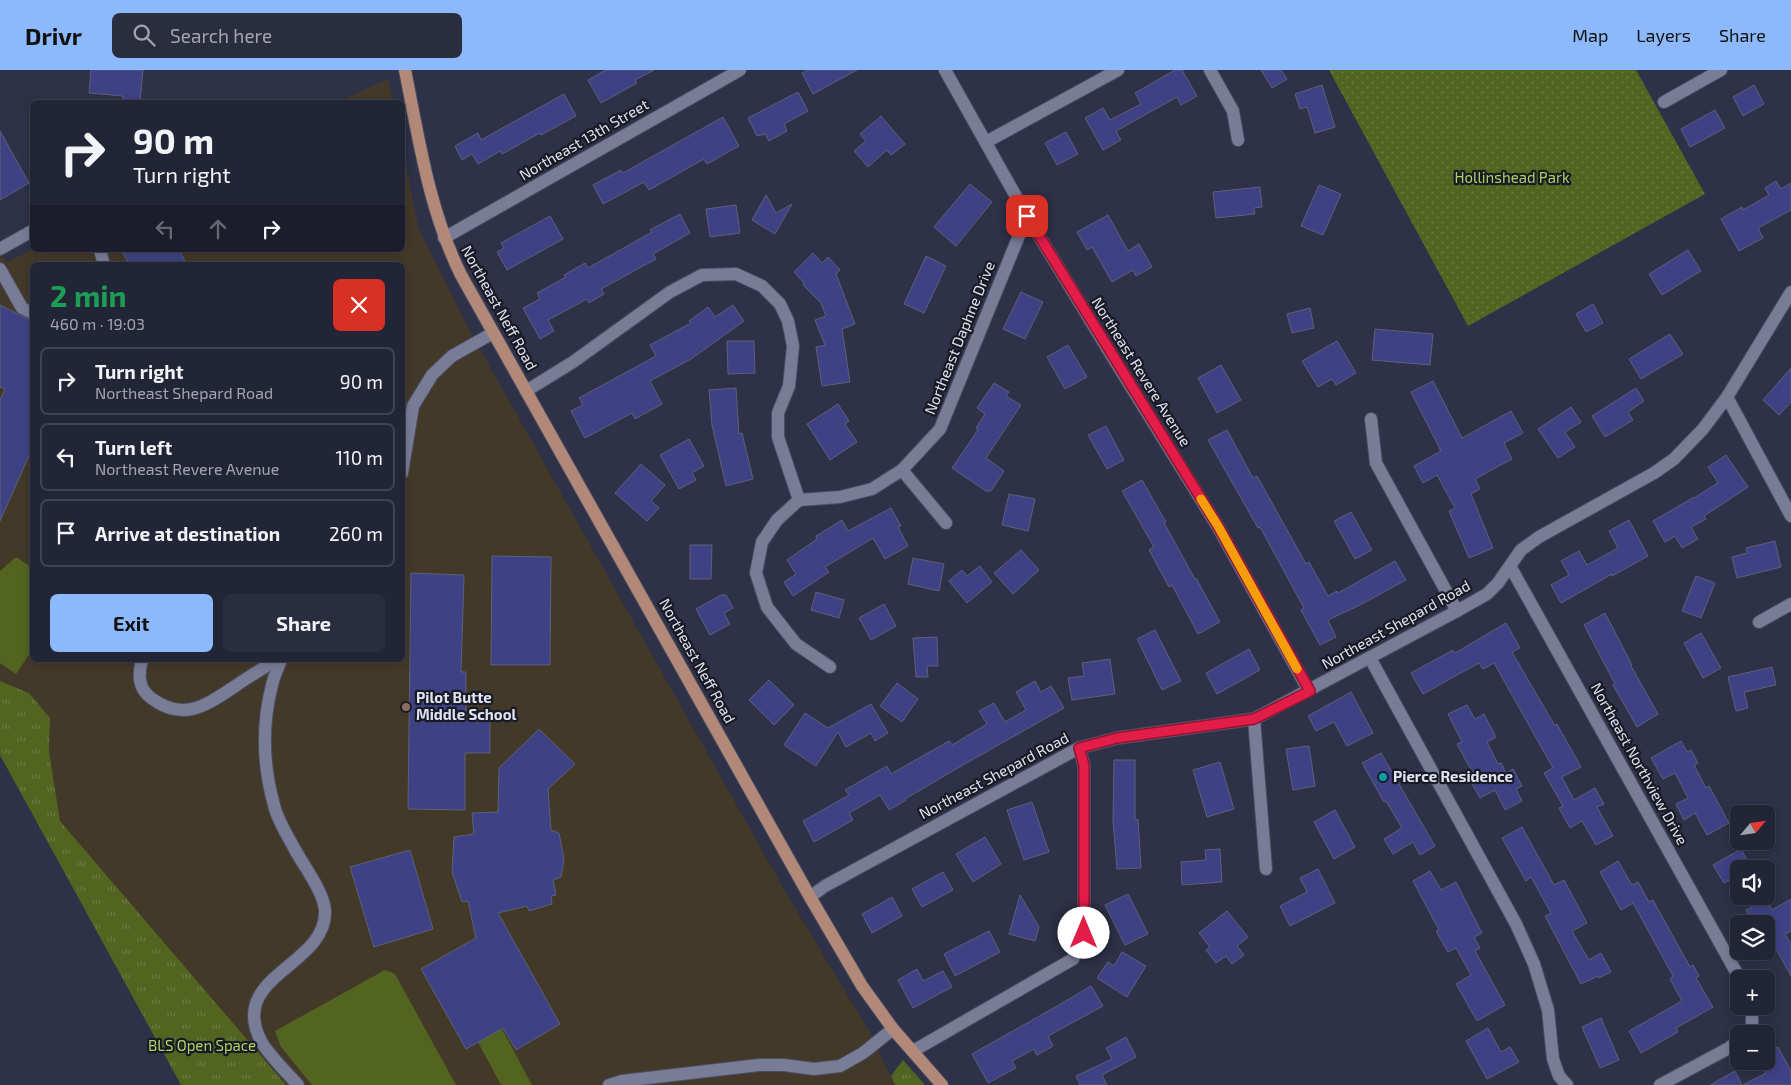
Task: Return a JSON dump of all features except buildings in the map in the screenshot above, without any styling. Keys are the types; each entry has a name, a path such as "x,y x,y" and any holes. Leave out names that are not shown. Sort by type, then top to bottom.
{"main road":[{"name":"Northeast Neff Road","path":"405,70 430,193 444,238 461,275 810,897 862,986 893,1029 942,1085"}],"street":[{"name":"Northeast 13th Street","path":"444,238 740,70"},
{"name":"Northeast Revere Avenue","path":"945,70 1027,216 1218,526 1310,691"},
{"path":"986,142 1118,70"},
{"path":"1210,70 1233,111 1238,140"},
{"path":"1664,102 1720,70"},
{"name":"Northeast Daphne Drive","path":"799,500 840,497 872,489 902,470 940,429 1027,216"},
{"path":"0,248 30,232"},
{"path":"0,269 22,308 30,312"},
{"path":"526,391 573,362 670,292 702,275 736,274 762,286 780,304 788,321 793,346 789,386 778,413 778,437 799,500 777,520 762,542 756,573 767,607 796,644 830,667"},
{"name":"Northeast Shepard Road","path":"810,897 1079,748 1117,738 1254,719 1310,691 1487,594 1498,583 1521,550 1539,537 1654,473 1674,459 1703,429 1726,397 1791,292"},
{"path":"405,455 413,406 432,375 452,356 493,333"},
{"path":"1726,397 1791,516"},
{"path":"1371,419 1376,463 1457,611"},
{"path":"902,470 946,522"},
{"name":"Northeast Northview Drive","path":"1510,566 1735,970"},
{"path":"1759,622 1791,604"},
{"path":"1370,658 1516,924 1534,964 1548,1010 1553,1059 1559,1076 1567,1085"},
{"path":"142,662 139,678 144,692 160,705 175,710 195,710 273,662"},
{"path":"280,662 272,684 267,714 264,751 267,770 274,806 292,846 321,896 325,910 323,926 315,940 273,979 258,996 253,1015 261,1042 298,1085"},
{"path":"1254,719 1266,869"},
{"path":"913,1052 1073,959 1084,933 1084,765 1079,748"},
{"path":"609,1085 622,1081 759,1065 784,1065 814,1069 840,1066 863,1053 893,1029"},
{"path":"1660,1085 1730,1046"}],"shaded area":[{"path":"388,79 393,100 342,100"},
{"name":"Pilot Butte Middle School","path":"405,160 418,227 467,326 785,891 869,1031 895,1085 286,1085 60,821 49,751 50,718 29,693 0,681 0,254 7,262 30,251 405,252"}],"green space":[{"name":"Hollinshead Park","path":"1329,70 1636,70 1705,194 1468,326"},
{"path":"16,557 30,567 30,653 16,674 0,663 0,571"},
{"name":"BLS Open Space","path":"0,681 29,693 50,718 49,751 60,821 286,1085 181,1085 0,755"},
{"path":"385,970 395,974 456,1085 312,1085 281,1047 275,1031"},
{"path":"502,1029 532,1085 501,1085 478,1042"},
{"path":"903,1060 925,1085 895,1085 891,1076"}],"slow traffic":[{"path":"1201,499 1218,526 1297,669"}],"place":[{"name":"Pilot Butte Middle School","path":"406,707"},
{"name":"Pierce Residence","path":"1383,777"}],"route":[{"path":"1027,216 1218,526 1310,691 1254,719 1117,738 1079,748 1084,765 1084,933"}]}
